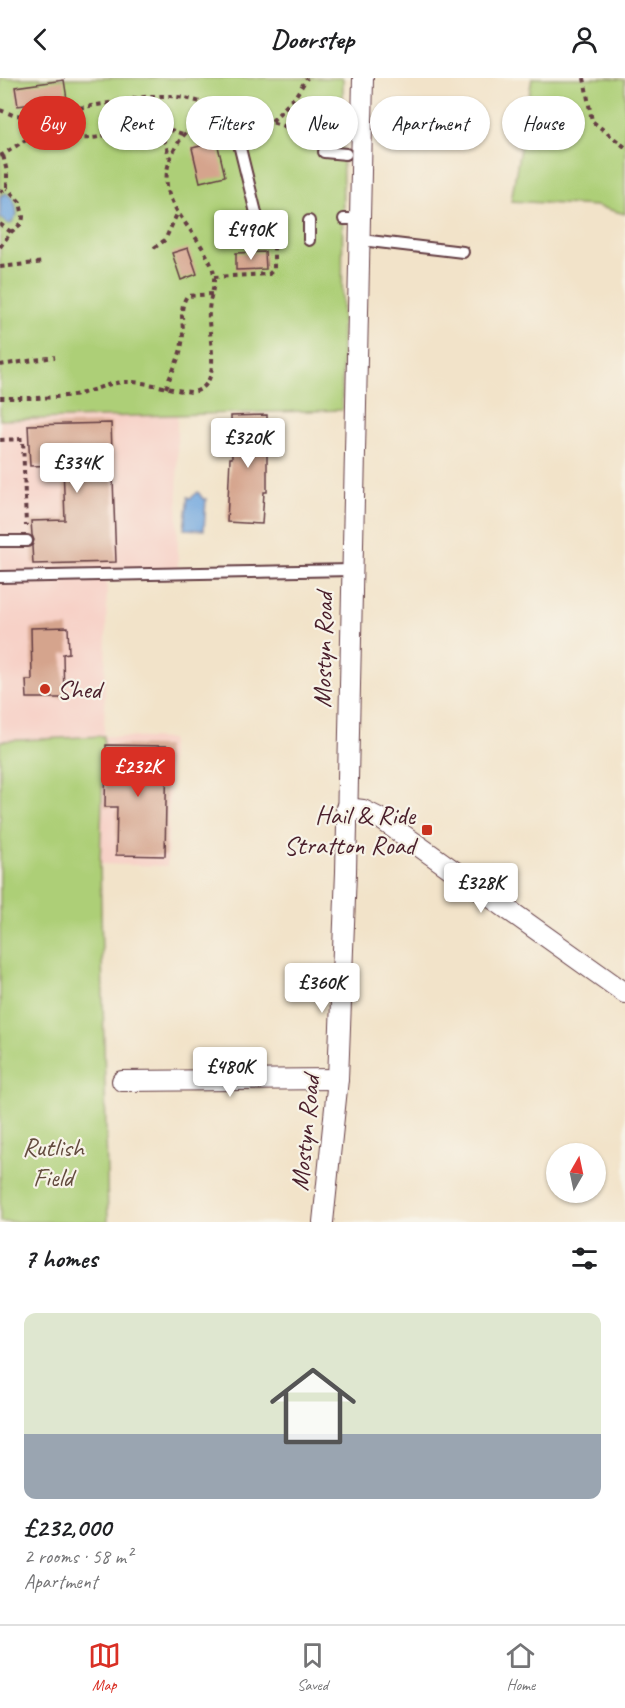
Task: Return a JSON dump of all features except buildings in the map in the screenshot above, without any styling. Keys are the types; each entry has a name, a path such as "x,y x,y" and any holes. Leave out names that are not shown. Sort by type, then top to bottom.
{"street":[{"name":"Mostyn Road","path":"323,1222 338,1079 345,884 361,240 352,219 363,78"},
{"path":"346,808 363,810 381,819 625,993"},
{"path":"122,1081 338,1079"}],"lane":[{"path":"240,150 258,221"},
{"path":"325,152 346,154"},
{"path":"309,220 309,240"},
{"path":"244,221 276,221"},
{"path":"361,240 463,252"},
{"path":"0,542 27,541"},
{"path":"0,578 352,570"}],"path":[{"path":"274,119 295,97 307,78"},
{"path":"584,78 592,121 625,147"},
{"path":"0,110 13,115 30,116 129,99 170,96 186,99"},
{"path":"274,122 292,129 325,152"},
{"path":"0,398 66,396 124,382 141,382 192,392 206,387 210,379 212,362 208,310 214,277 205,253 177,213 166,184 169,157 184,134 174,131"},
{"path":"0,247 11,232 22,223 23,211 15,195 7,188 7,172 1,156 35,136 98,137"},
{"path":"167,150 169,157"},
{"path":"0,192 7,188"},
{"path":"154,248 165,240 177,213"},
{"path":"214,277 270,274 274,269 276,221"},
{"path":"0,224 11,232"},
{"path":"0,267 44,262"},
{"path":"166,388 180,356 183,331 182,308 185,299 187,296 212,294"},
{"path":"0,365 55,357"},
{"path":"0,440 23,439 27,541"}],"shaded area":[{"path":"177,415 178,578 107,580 104,736 171,739 167,866 100,864 108,1222 0,1222 0,420"}],"green space":[{"path":"0,78 343,78 343,96 286,96 286,150 343,150 342,410 0,420"},
{"path":"532,78 625,80 625,214 596,206 511,201 520,150 585,150 585,96 529,96"},
{"name":"Rutlish Field","path":"104,736 100,864 108,1222 0,1222 0,741"}],"water":[{"path":"5,193 13,199 16,208 17,215 11,224 6,223 0,216 0,197"},
{"path":"198,492 203,499 206,499 204,530 184,529 188,497 191,498"}],"place":[{"name":"Shed","path":"45,689"},
{"name":"Hail & Ride Stratton Road","path":"427,830"}]}
